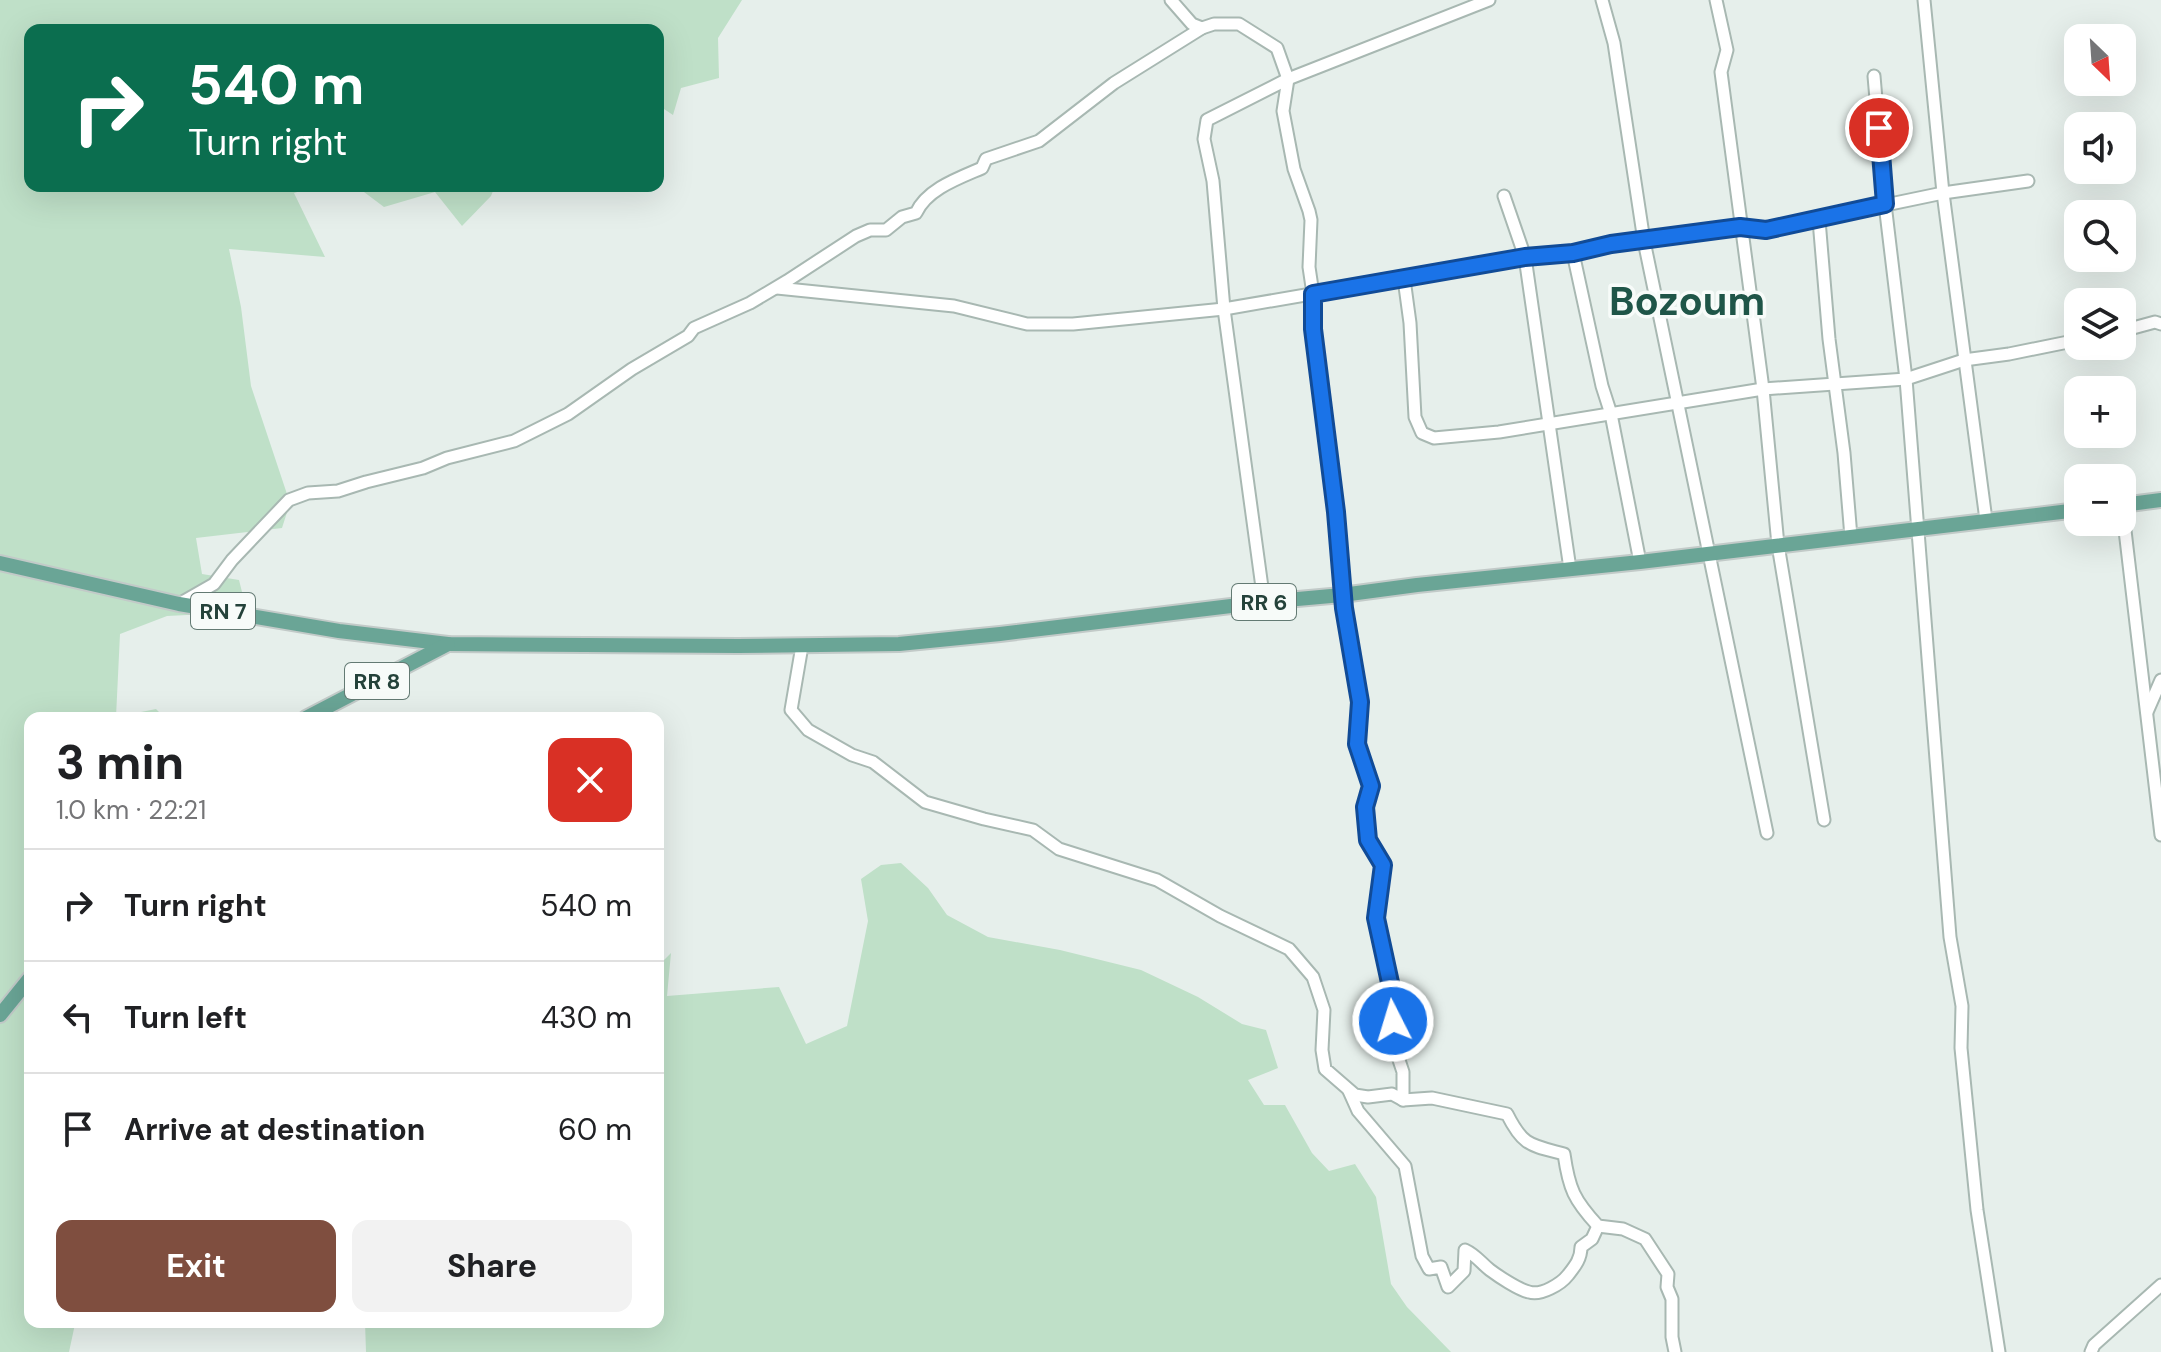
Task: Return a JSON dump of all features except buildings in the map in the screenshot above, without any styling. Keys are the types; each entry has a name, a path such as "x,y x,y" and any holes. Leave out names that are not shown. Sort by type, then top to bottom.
{"main road":[{"path":"2136,503 2161,500"},
{"name":"RR 6","path":"448,644 899,644 2064,512"},
{"name":"RN 7","path":"0,563 179,604 339,631 448,644"},
{"name":"RR 8","path":"318,712 448,644"},
{"path":"0,1015 24,985"}],"street":[{"path":"1171,0 1192,24 1202,28"},
{"path":"1264,602 1224,309 1213,181 1204,139 1207,120 1288,79 1489,0"},
{"path":"1602,0 1614,43 1644,241 1767,833"},
{"path":"1716,0 1727,50 1721,72 1763,389 1778,545 1824,820"},
{"path":"1924,0 1943,193 1986,520"},
{"path":"179,604 214,584 232,560 289,500 308,493 338,491 514,441 568,414 632,369 688,336 694,328 777,288 856,236 870,230 886,230 902,217 916,213 931,194 951,180 982,168 986,159 1039,141 1114,83 1202,28 1214,24 1239,24 1277,48 1288,79 1283,111 1294,169 1309,211 1313,329 1336,512 1342,595 1360,702 1357,744 1371,786 1365,807 1368,840 1383,865 1376,918 1394,1001 1393,1042 1403,1072 1403,1100"},
{"path":"1874,76 1885,204 1906,379 1950,937 1962,1006 1961,1048 1977,1210 1999,1352"},
{"path":"777,288 954,306 1039,325 1144,318 1224,309 1525,257 1573,253 1611,244 1740,227 1766,230 1943,193 2028,181"},
{"path":"1504,196 1525,257 1570,569"},
{"path":"1819,220 1851,537"},
{"path":"1573,253 1611,414 1640,562"},
{"path":"1404,279 1410,323 1415,417 1422,433 1442,439 1763,389 1906,379 1964,360 2064,343"},
{"path":"2136,327 2155,322 2161,324"},
{"path":"2126,536 2161,835"},
{"path":"802,646 791,710 808,730 852,755 873,762 925,802 1033,830 1059,849 1157,880 1220,916 1289,949 1313,977 1324,1010 1322,1050 1325,1069 1355,1095 1392,1094 1403,1100 1432,1098 1507,1114 1518,1136 1532,1145 1564,1154 1569,1184 1580,1206 1598,1226 1623,1229 1645,1239 1668,1274 1675,1352"},
{"path":"2147,713 2161,680"},
{"path":"1347,1087 1358,1111 1405,1166 1422,1256 1429,1269 1441,1267 1448,1287 1464,1271 1465,1250 1475,1255 1488,1270 1530,1293 1540,1292 1563,1282 1581,1255 1581,1247 1592,1239 1598,1226"},
{"path":"2091,1352 2094,1345 2161,1285"}],"green space":[{"path":"0,0 742,0 718,38 719,78 681,88 673,115 664,109 664,24 24,24 24,192 297,192 294,193 325,257 229,249 241,307 251,386 290,503 282,528 196,538 202,574 239,580 247,612 167,616 120,634 116,712 24,712 24,1328 74,1328 69,1352 0,1352"},
{"path":"364,192 435,192 384,207"},
{"path":"435,192 493,192 491,196 462,226"},
{"path":"901,863 928,888 947,915 988,937 1060,950 1141,970 1198,997 1242,1024 1266,1030 1278,1068 1248,1080 1264,1105 1285,1105 1312,1153 1329,1171 1355,1164 1376,1197 1391,1284 1407,1307 1451,1352 366,1352 365,1328 664,1328 664,960 671,953 667,996 779,987 806,1044 847,1026 868,921 861,879 881,865"}],"district":[{"name":"Bozoum","path":"1687,301"}],"route":[{"path":"1393,1021 1394,1001 1376,918 1383,865 1368,840 1365,807 1371,786 1357,744 1360,702 1344,608 1325,412 1313,329 1313,294 1525,257 1573,253 1611,244 1740,227 1766,230 1885,204 1879,128"}]}
